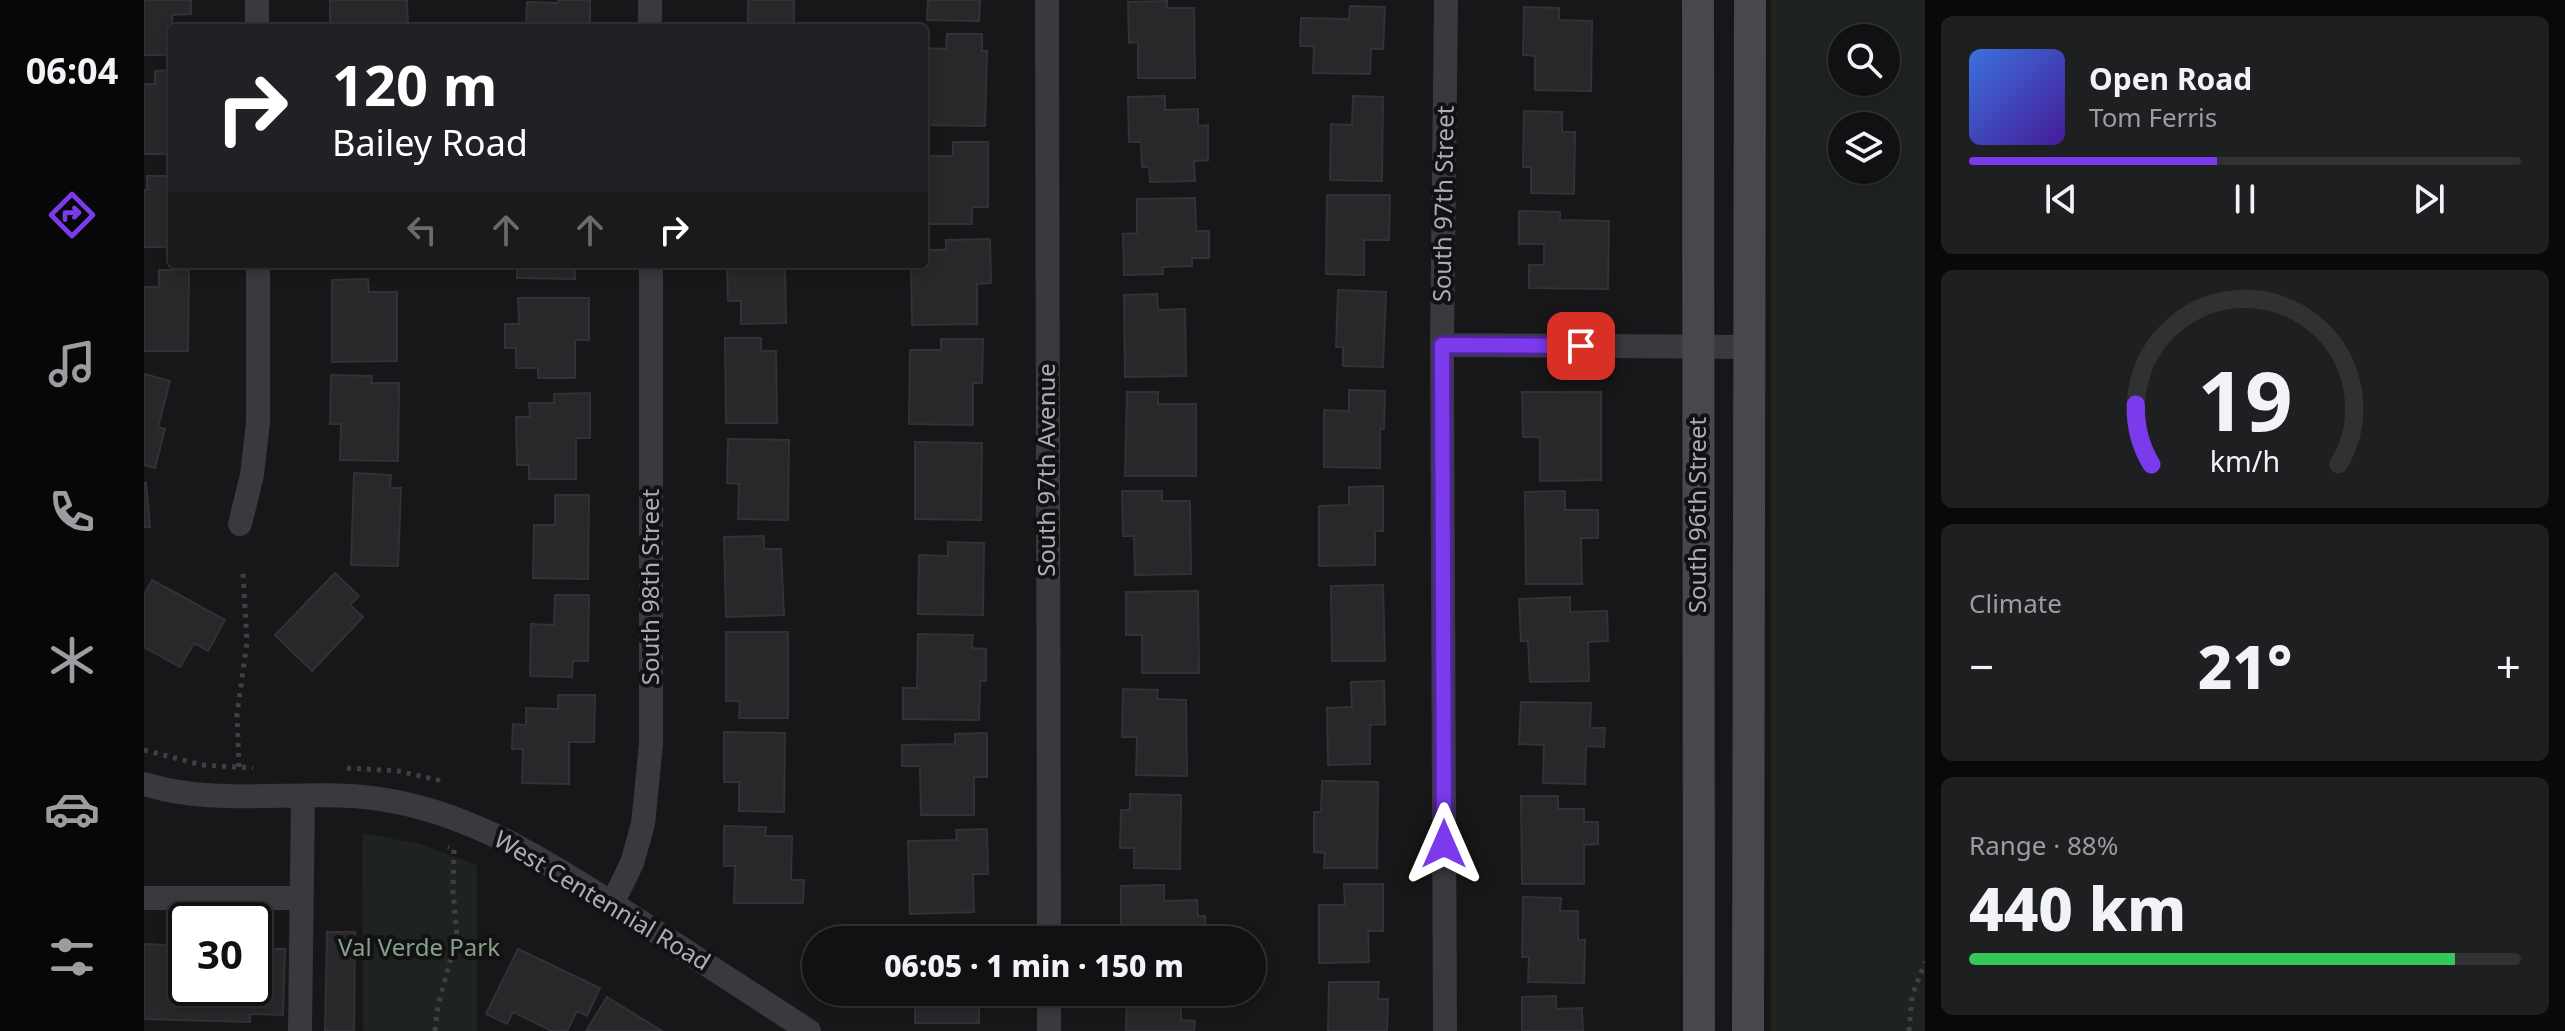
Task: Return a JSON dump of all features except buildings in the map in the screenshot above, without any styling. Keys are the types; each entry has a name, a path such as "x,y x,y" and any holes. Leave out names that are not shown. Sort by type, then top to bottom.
{"main road":[{"name":"South 96th Street","path":"1698,0 1699,1031"},
{"path":"1748,1031 1750,0"}],"street":[{"path":"257,0 257,24"},
{"path":"650,0 650,24"},
{"name":"South 97th Avenue","path":"1047,0 1049,926"},
{"name":"South 97th Street","path":"1445,1031 1442,345 1446,0"},
{"path":"240,524 252,475 258,423 258,268"},
{"name":"South 98th Street","path":"612,904 632,863 643,824 651,744 651,268"},
{"path":"1442,345 1750,347"},
{"name":"West Centennial Road","path":"144,784 217,797 381,799 416,806 462,821 502,837 809,1031"},
{"path":"300,1031 303,796"},
{"path":"144,898 300,898"},
{"path":"1049,1006 1049,1031"}],"path":[{"path":"144,750 202,765 239,767 237,714 247,642 243,573"},
{"path":"435,1031 438,1006 457,935 453,891 454,849 444,845"},
{"path":"1909,1031 1912,996 1925,962"}],"green space":[{"path":"1771,0 1925,0 1925,1031 1771,1031"},
{"name":"Val Verde Park","path":"362,833 420,844 477,865 477,1031 363,1031"}],"route":[{"path":"1444,844 1442,345 1581,346"}]}
